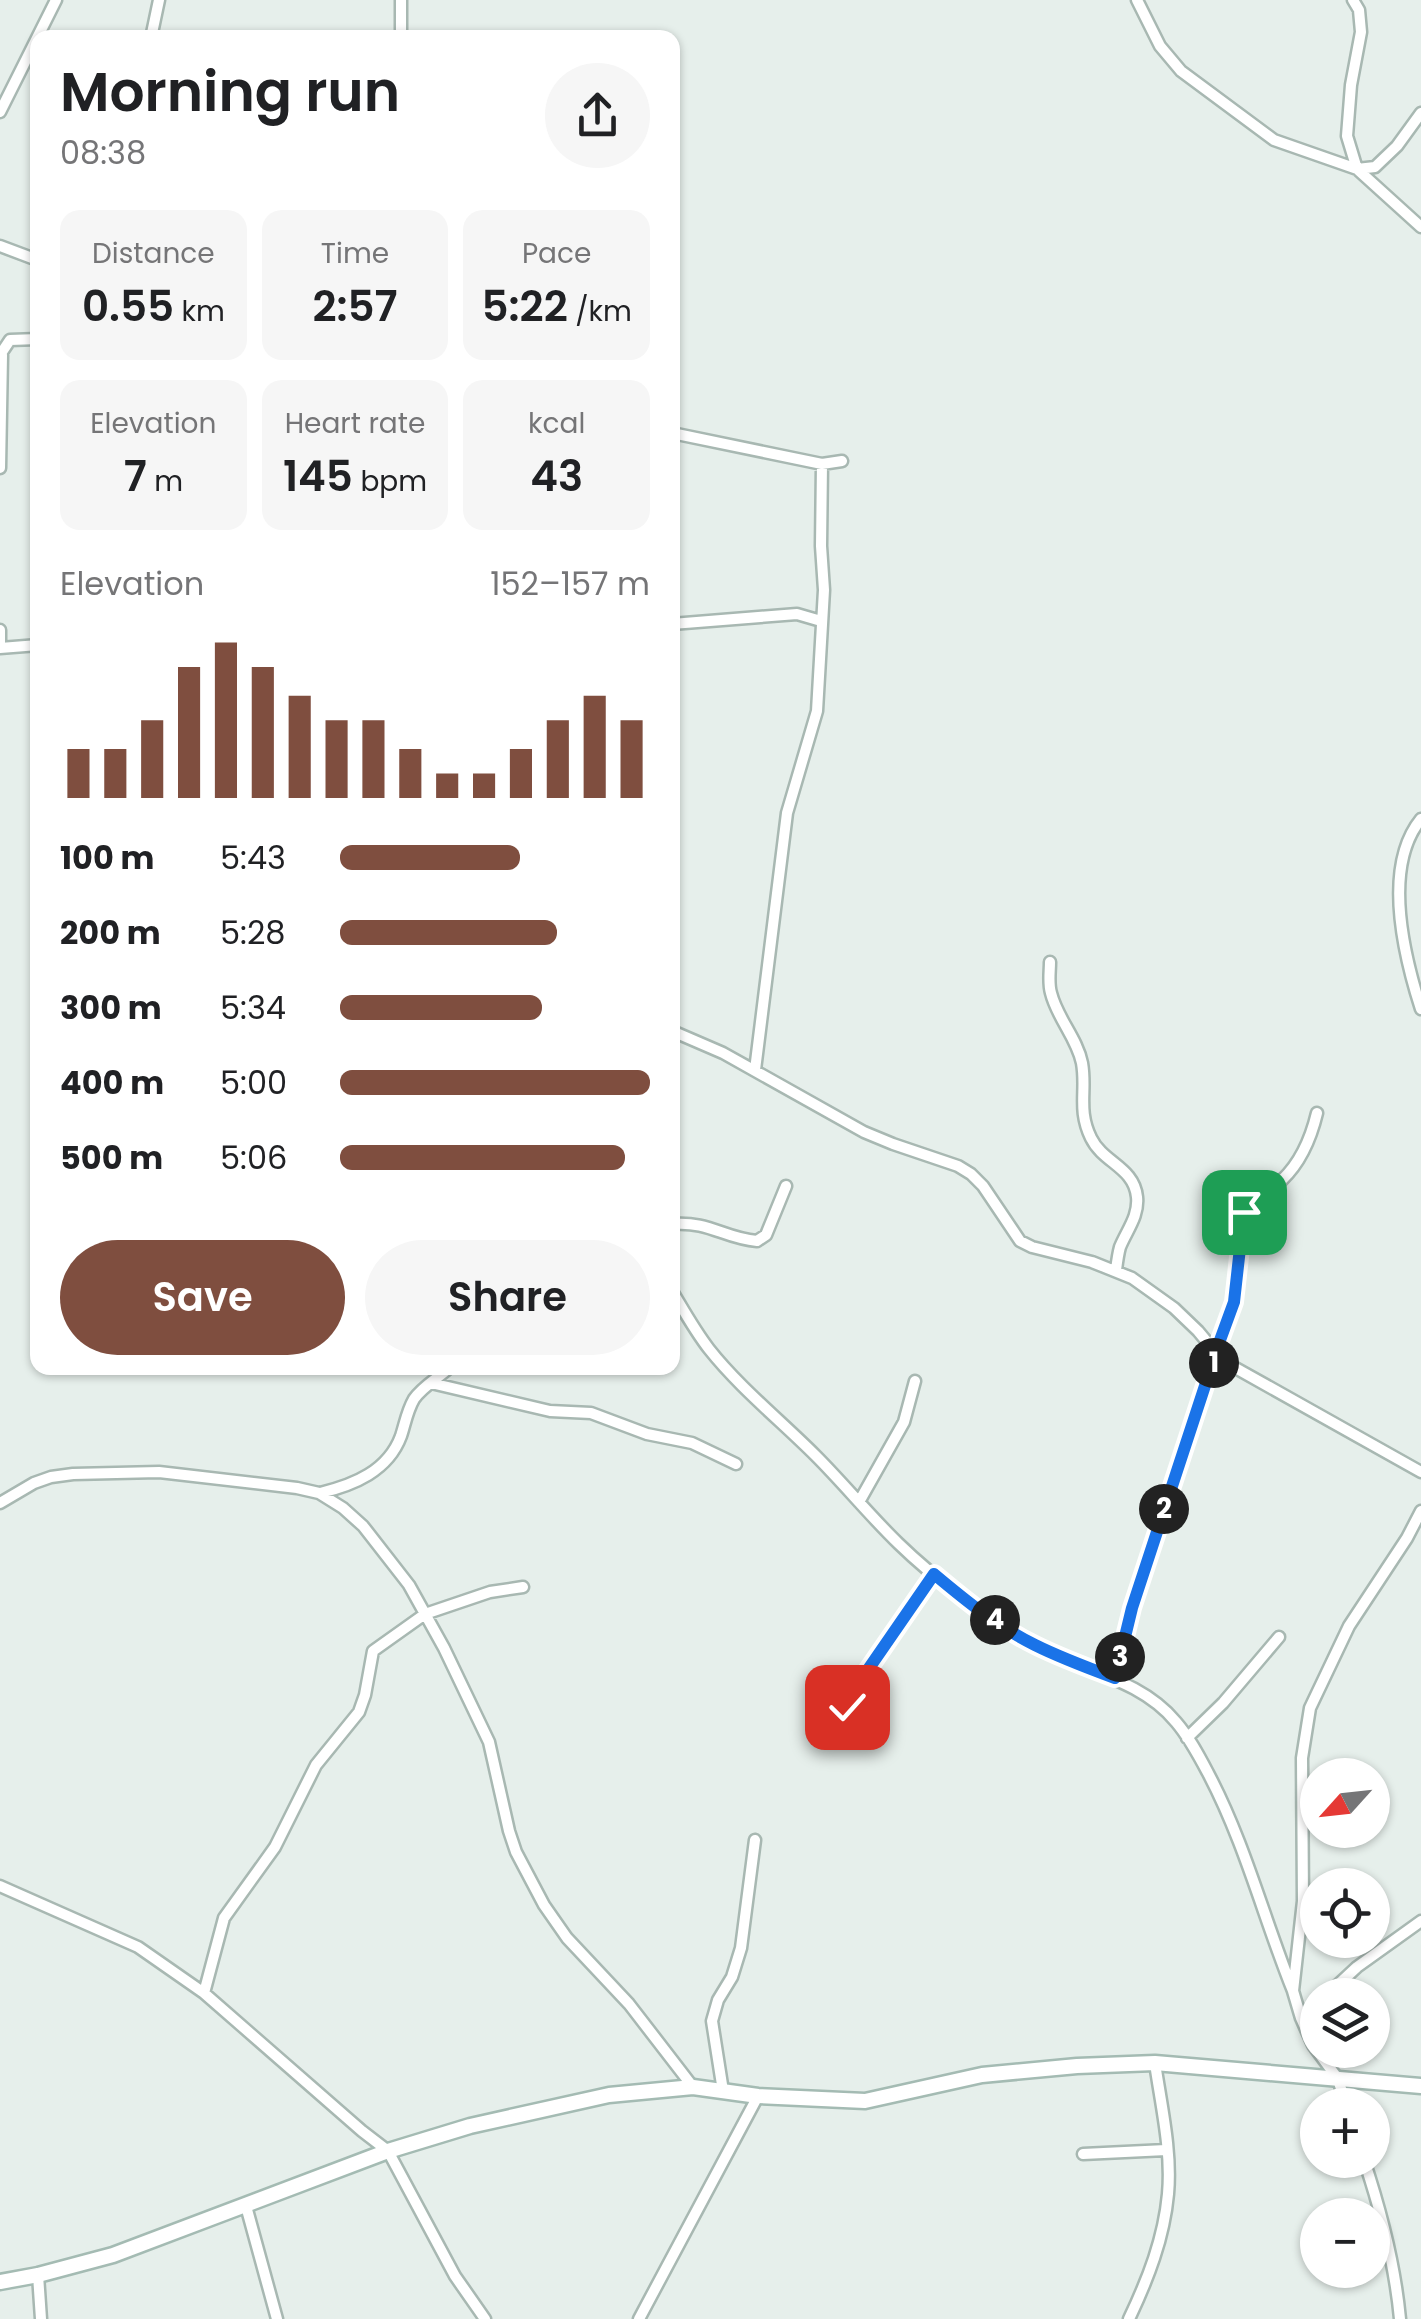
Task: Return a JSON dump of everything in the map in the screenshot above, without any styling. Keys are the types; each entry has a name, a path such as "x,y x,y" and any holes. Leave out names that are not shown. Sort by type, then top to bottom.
{"main road":[{"path":"0,2282 113,2255 388,2151 470,2126 609,2095 693,2087 758,2096 865,2100 982,2074 1155,2063 1421,2086"}],"street":[{"path":"41,30 56,0"},
{"path":"153,30 159,0"},
{"path":"401,0 401,30"},
{"path":"1137,0 1160,46 1181,71 1274,140 1357,169 1421,227"},
{"path":"1353,0 1360,10 1360,32 1347,136 1357,169"},
{"path":"0,112 30,52"},
{"path":"1357,169 1375,167 1397,146 1421,113"},
{"path":"0,246 30,255"},
{"path":"0,468 1,355 10,340 30,339"},
{"path":"680,436 822,464 842,461"},
{"path":"755,1070 787,812 817,711 824,590 822,464"},
{"path":"680,623 797,614 820,622"},
{"path":"0,630 0,648 30,646"},
{"path":"1421,820 1404,850 1400,885 1401,923 1421,1009"},
{"path":"1050,962 1050,990 1083,1068 1082,1112 1086,1126 1100,1152 1126,1171 1136,1188 1137,1208 1120,1248 1116,1270"},
{"path":"1413,984 1421,970"},
{"path":"680,1034 723,1053 864,1132 958,1166 984,1186 1020,1241 1132,1278 1174,1308 1216,1354 1238,1370 1421,1472"},
{"path":"1115,1678 1132,1608 1234,1302 1244,1212 1294,1166 1312,1135 1317,1113"},
{"path":"680,1224 698,1223 756,1241 766,1235 786,1186"},
{"path":"680,1306 711,1351 903,1548 966,1601 1030,1643 1148,1696 1176,1722 1226,1806 1300,2015"},
{"path":"319,1493 364,1478 386,1462 395,1451 416,1396 440,1375"},
{"path":"860,1502 904,1422 915,1381"},
{"path":"430,1383 550,1411 591,1413 646,1434 692,1443 736,1464"},
{"path":"0,1503 51,1477 104,1473 180,1473 319,1493 332,1499 363,1526 409,1586 425,1614 489,1742 516,1852 544,1905 567,1938 629,2004 693,2087"},
{"path":"1293,1992 1302,1900 1302,1758 1310,1708 1349,1626 1421,1511"},
{"path":"847,1707 856,1687 934,1574"},
{"path":"204,1993 224,1918 275,1848 316,1765 359,1712 373,1651 425,1614 478,1595 523,1587"},
{"path":"1187,1738 1280,1638"},
{"path":"723,2091 712,2022 741,1948 754,1840"},
{"path":"0,1886 138,1947 204,1993 388,2151 455,2276 485,2319"},
{"path":"1345,1978 1421,1921"},
{"path":"1129,2319 1154,2260 1168,2190 1155,2063"},
{"path":"1330,2068 1341,2088"},
{"path":"639,2319 758,2096"},
{"path":"1083,2154 1166,2150"},
{"path":"1370,2178 1393,2271 1400,2319"},
{"path":"246,2206 278,2319"},
{"path":"38,2275 41,2319"}],"route":[{"path":"847,1707 856,1687 934,1574 966,1601 1030,1643 1115,1678 1132,1608 1234,1302 1244,1212"}]}
